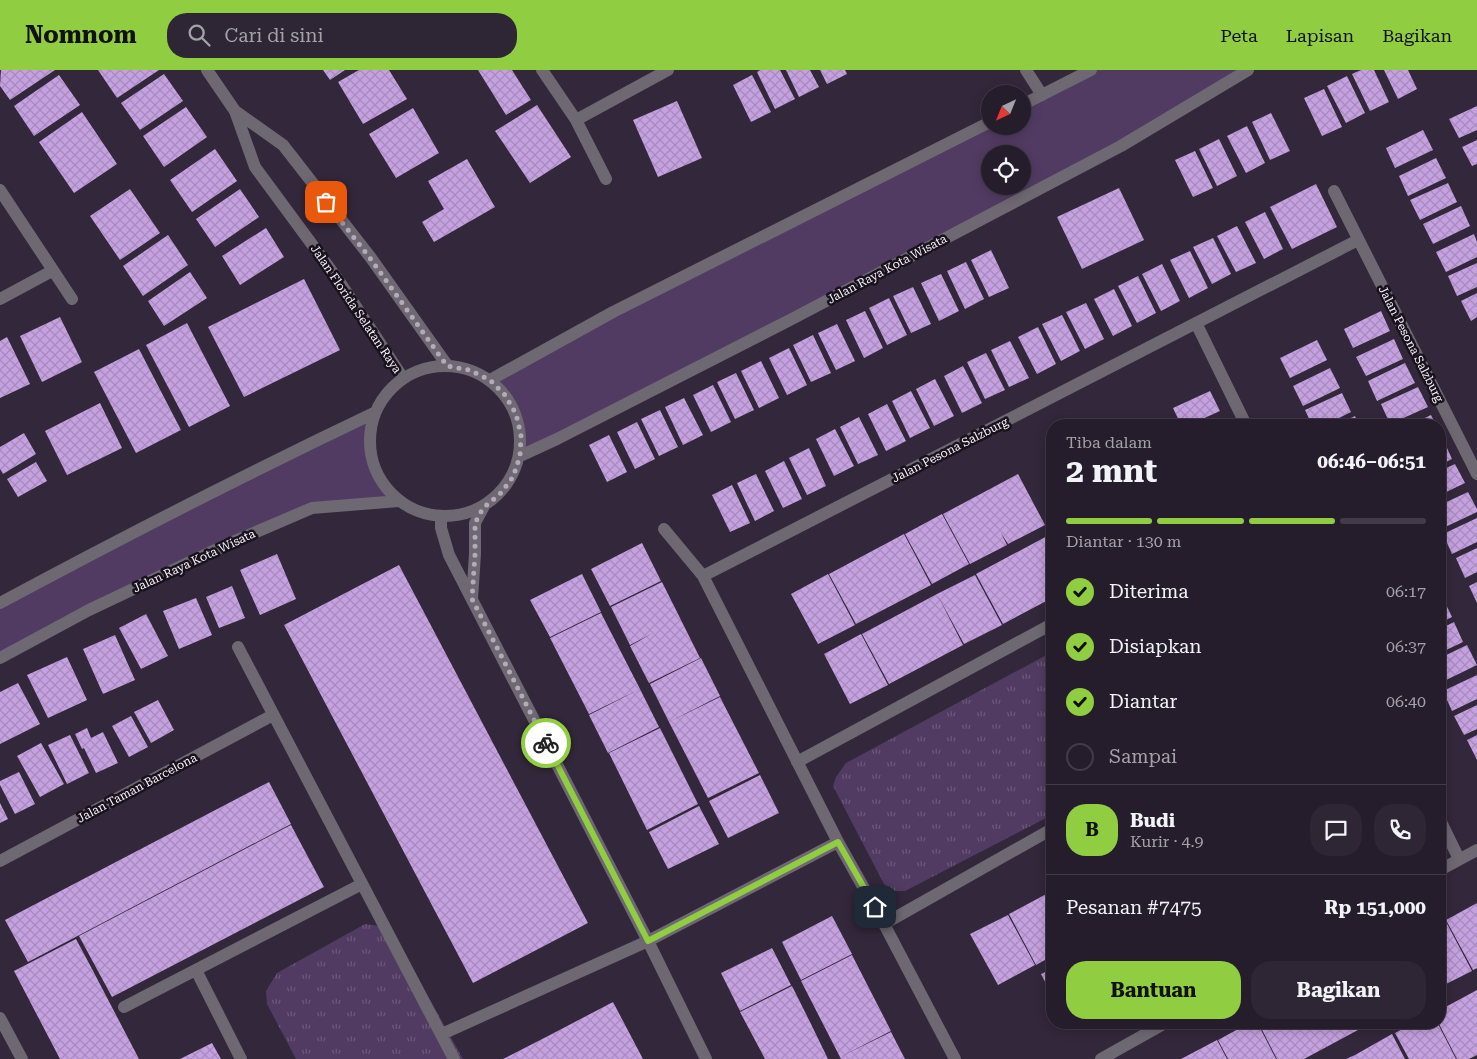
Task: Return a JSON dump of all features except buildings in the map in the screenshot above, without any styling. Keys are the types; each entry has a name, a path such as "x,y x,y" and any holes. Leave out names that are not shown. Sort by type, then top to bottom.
{"street":[{"name":"Jalan Florida Selatan Raya","path":"207,70 235,111 255,167 339,281 403,378"},
{"path":"542,70 576,120 606,179"},
{"path":"576,120 668,70"},
{"path":"1026,70 1042,95"},
{"path":"1031,100 1091,70"},
{"name":"Jalan Raya Kota Wisata","path":"520,456 790,320 1121,146 1248,70"},
{"name":"Jalan Florida Selatan Raya","path":"235,111 282,145 370,258 447,366"},
{"path":"490,380 613,312 981,127"},
{"path":"0,190 72,299"},
{"name":"Jalan Pesona Salzburg","path":"1334,191 1477,474"},
{"name":"Jalan Pesona Salzburg","path":"703,576 1358,240"},
{"path":"0,299 52,271"},
{"path":"1196,323 1243,419"},
{"path":"447,366 469,370 490,380 505,395 516,414 521,435 520,456 513,477 500,494 483,508 463,516 441,518 419,512 399,501 382,483 372,461 369,436 374,413 386,393 403,378 424,369 447,366"},
{"path":"0,603 87,556 270,463 374,413"},
{"name":"Jalan Raya Kota Wisata","path":"0,658 107,602 228,544 312,508 399,501"},
{"path":"472,599 475,523 483,508"},
{"path":"441,518 441,528 449,555 648,941 706,1059"},
{"path":"664,529 703,576 838,842 884,924 955,1059"},
{"path":"797,762 1046,627"},
{"path":"238,647 454,1059"},
{"name":"Jalan Taman Barcelona","path":"0,861 273,715"},
{"path":"884,924 1046,832"},
{"path":"1446,832 1459,859"},
{"path":"442,1034 648,941 838,842"},
{"path":"1446,867 1477,850"},
{"path":"124,1007 362,884"},
{"path":"196,970 241,1059"},
{"path":"0,1018 22,1059"},
{"path":"1101,1059 1155,1029"}],"green space":[{"path":"1092,70 1248,70 1121,146 1031,192 1031,145 981,145 981,195 1026,195 520,456 518,423 515,414 506,397 490,380 981,131 981,135 1031,135 1031,101"},
{"path":"374,413 369,437 372,461 382,483 399,501 312,508 0,657 0,605"},
{"path":"1046,655 1046,818 905,891 893,891 884,884 833,786 836,777 846,763"},
{"path":"365,924 379,926 394,935 463,1059 296,1059 267,1004 266,991 277,973"}],"way so far":[{"path":"326,202 370,258 447,366 469,370 490,380 505,395 516,414 521,435 520,456 513,477 500,494 483,508 475,523 472,599 546,743"}],"route":[{"path":"546,743 648,941 838,842 875,907"}]}
